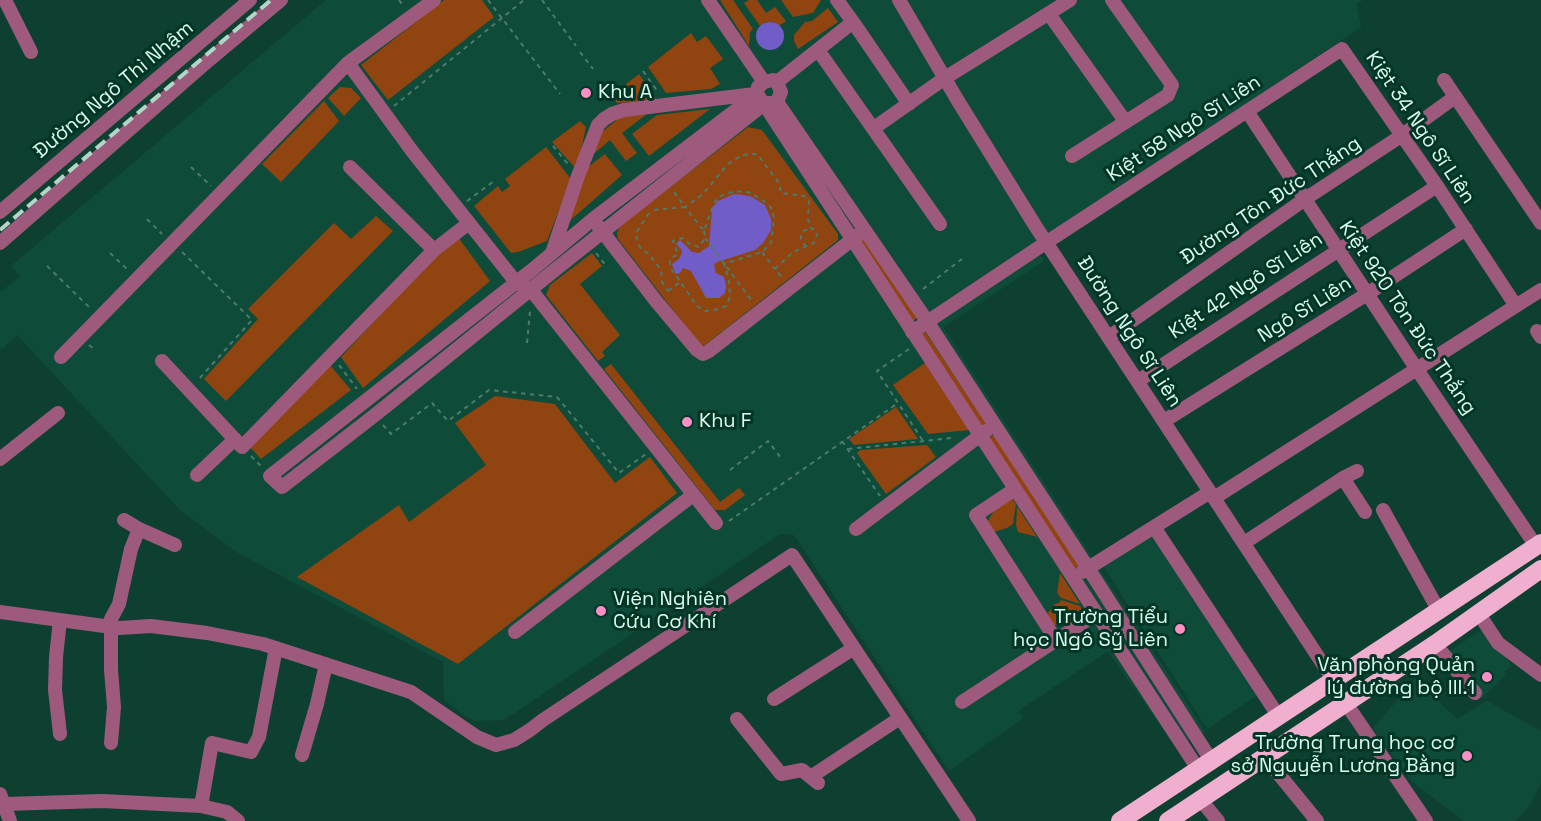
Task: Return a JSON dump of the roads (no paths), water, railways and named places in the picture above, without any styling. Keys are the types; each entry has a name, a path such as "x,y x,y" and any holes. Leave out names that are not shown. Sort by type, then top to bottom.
{"highway":[{"path":"1120,821 1539,544"},
{"path":"1168,821 1435,644 1541,569"},
{"path":"1205,764 1221,785"}],"street":[{"path":"5,0 31,52"},
{"name":"Đường Ngô Thì Nhậm","path":"0,212 250,0"},
{"path":"0,243 281,0"},
{"path":"61,357 348,63 434,0"},
{"path":"708,0 768,93 927,321 1088,568 1205,764"},
{"path":"837,0 909,105"},
{"name":"Đường Ngô Sĩ Liên","path":"899,0 1047,242 1334,681"},
{"path":"874,128 945,78 1070,0"},
{"path":"1072,156 1168,94 1172,85 1112,0"},
{"path":"1049,14 1125,121"},
{"path":"768,93 593,219 556,259 531,290 282,487 270,476 515,282 556,259 589,243 853,22"},
{"name":"Kiệt 58 Ngô Sĩ Liên","path":"916,337 927,321 1342,49"},
{"name":"Kiệt 34 Ngô Sĩ Liên","path":"1342,49 1437,186 1516,306"},
{"path":"818,50 940,224"},
{"path":"348,63 515,282 531,290 716,523"},
{"path":"1444,80 1541,223"},
{"path":"556,259 578,176 598,125 604,119 619,111 768,93"},
{"path":"768,93 852,239 1073,579 1205,764"},
{"name":"Đường Tôn Đức Thắng","path":"1109,337 1455,97"},
{"name":"Kiệt 920 Tôn Đức Thắng","path":"1247,111 1416,368 1539,544"},
{"path":"350,167 434,250"},
{"name":"Kiệt 42 Ngô Sĩ Liên","path":"1138,381 1437,186"},
{"path":"593,219 663,309 697,350 703,354 865,230"},
{"path":"197,475 238,443 332,354 434,250 469,223"},
{"name":"Ngô Sĩ Liên","path":"1164,421 1466,229"},
{"path":"1073,579 1541,290"},
{"path":"162,361 238,443"},
{"path":"365,401 375,415"},
{"path":"0,459 58,413"},
{"path":"856,529 995,426"},
{"path":"1244,543 1357,471"},
{"path":"1343,478 1365,512"},
{"path":"1015,489 976,515 1056,640"},
{"path":"515,632 693,495"},
{"path":"1383,510 1439,611"},
{"path":"124,520 175,545"},
{"path":"1154,527 1279,717"},
{"path":"111,743 114,707 110,627 119,604 131,549 139,529"},
{"path":"0,612 110,627 150,626 207,633 276,648 411,692 477,736 496,745 514,740 530,730 792,555 969,821"},
{"path":"962,702 1096,614"},
{"path":"1479,614 1498,644 1541,675"},
{"path":"60,620 56,657 60,734"},
{"path":"1435,644 1475,693"},
{"path":"201,806 212,743 251,752 259,737 276,648"},
{"path":"774,699 854,648"},
{"path":"302,755 326,664"},
{"path":"1345,702 1426,821"},
{"path":"737,719 781,774 800,769 815,780 900,718"},
{"path":"1264,756 1317,821"},
{"path":"10,821 2,799 201,806 227,812 238,821"},
{"path":"1200,799 1218,821"}],"railway":[{"path":"0,230 271,0"}],"place":[{"name":"Khu A","path":"586,93"},
{"name":"Khu F","path":"687,422"},
{"name":"Viện Nghiên Cứu Cơ Khí","path":"601,611"},
{"name":"Trường Tiểu học Ngô Sỹ Liên","path":"1180,629"},
{"name":"Văn phòng Quản lý đường bộ III.1","path":"1487,677"},
{"name":"Trường Trung học cơ sở Nguyễn Lương Bằng","path":"1467,756"}]}
